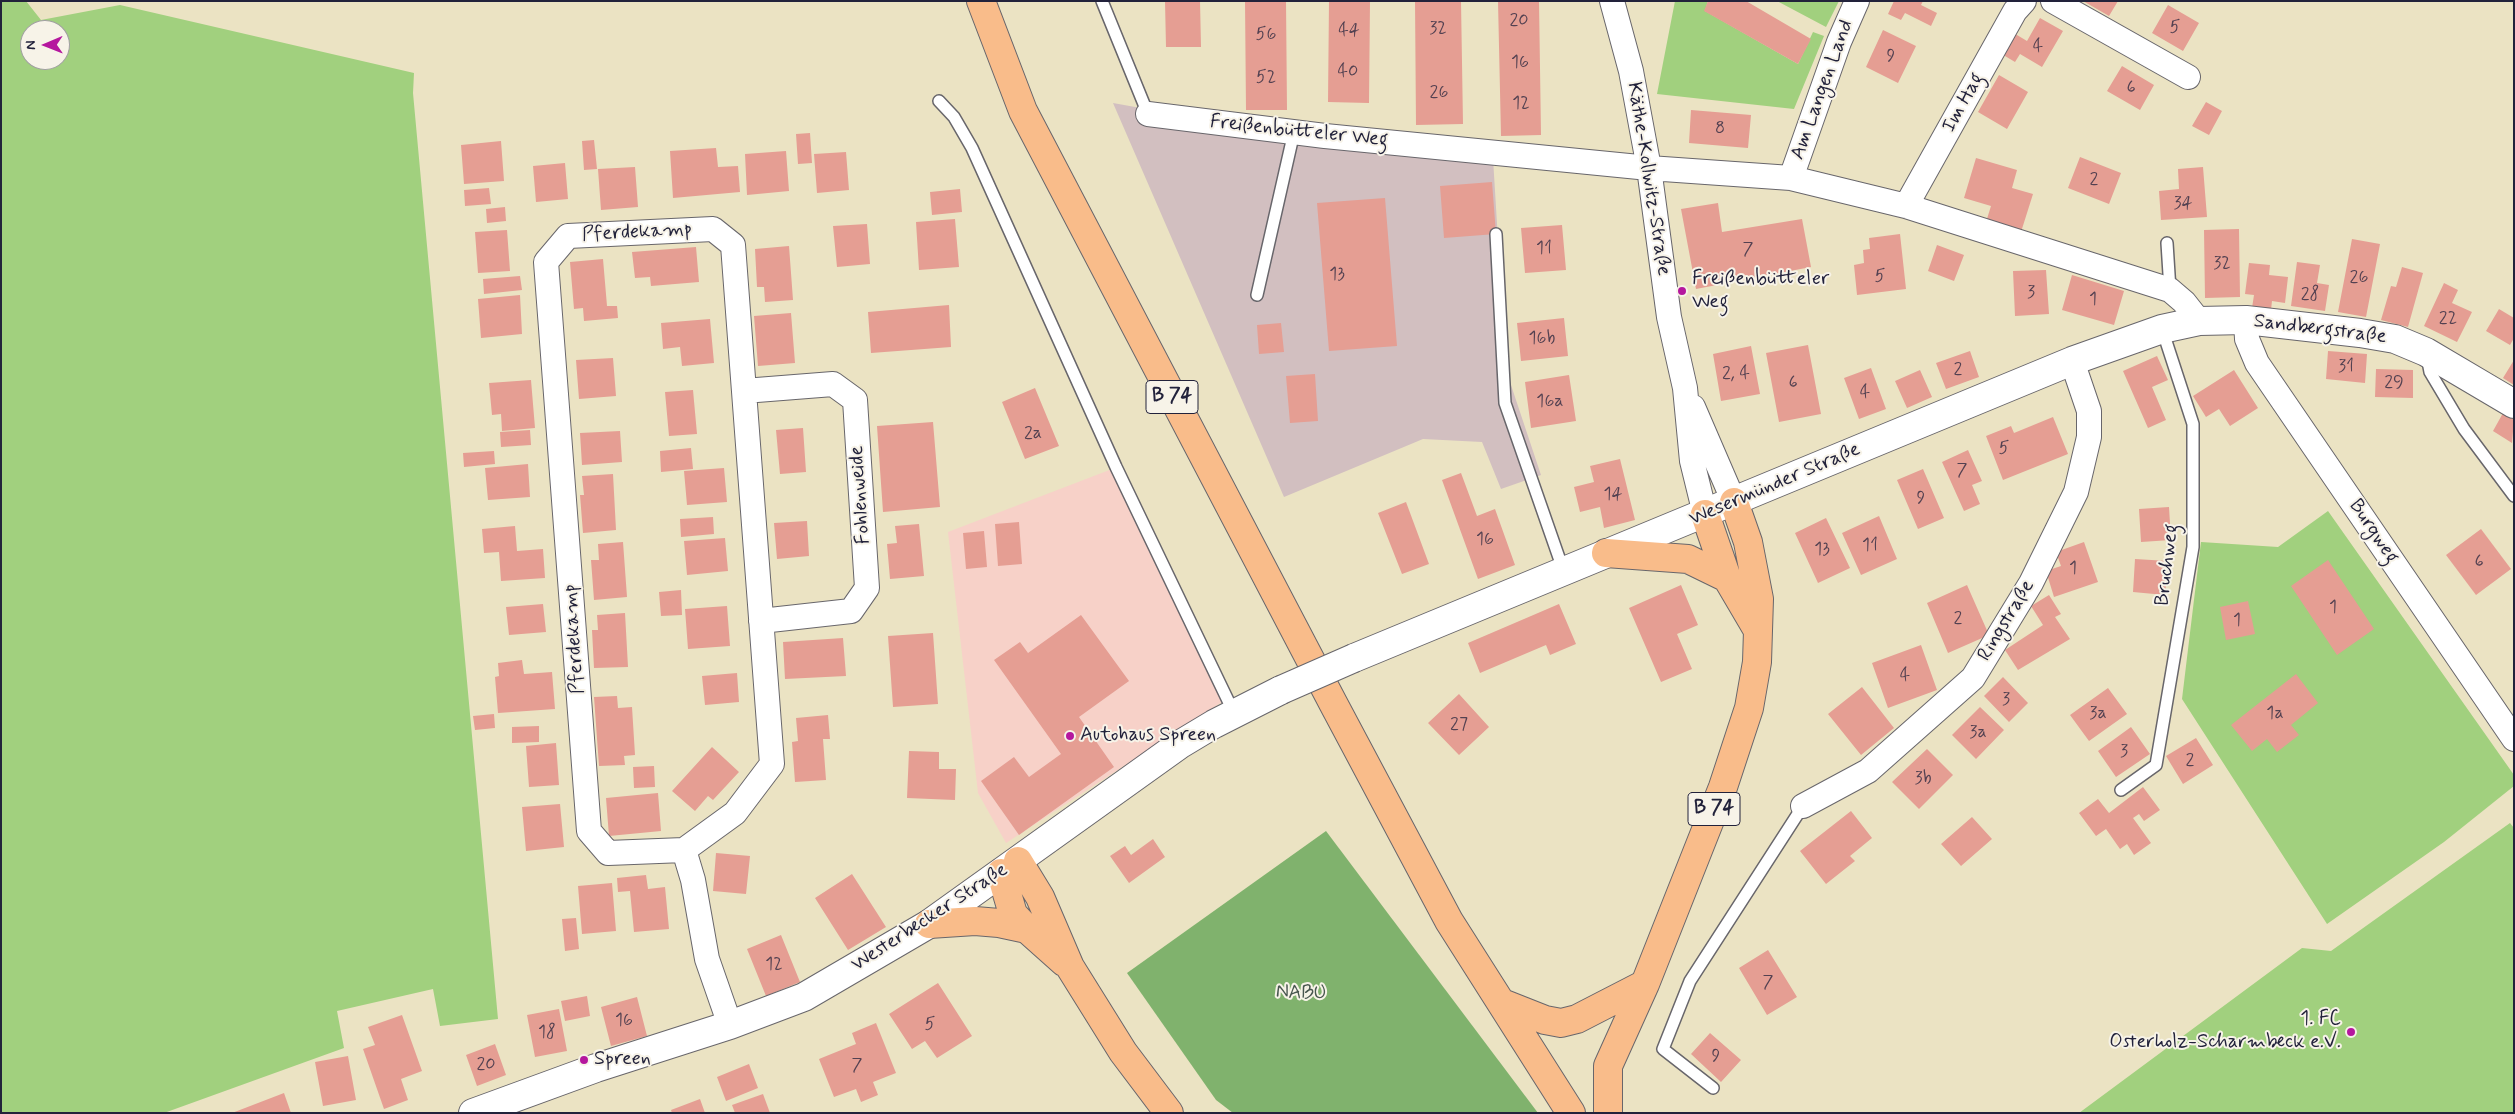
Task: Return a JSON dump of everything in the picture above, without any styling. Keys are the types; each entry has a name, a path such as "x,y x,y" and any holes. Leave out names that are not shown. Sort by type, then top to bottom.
{"main road":[{"name":"B 74","path":"981,1 1023,111 1449,921 1571,1113"},
{"path":"1734,502 1748,542 1756,581 1759,599 1756,629"},
{"name":"B 74","path":"1645,984 1723,786 1750,708 1758,662 1756,629 1727,578 1705,514"},
{"path":"1606,554 1688,559 1727,578"},
{"path":"1009,867 1014,914 1027,929 1070,967"},
{"path":"1009,867 1040,897 1070,967 1123,1052 1169,1113"},
{"path":"928,924 976,921 999,923 1027,929"},
{"path":"1502,1003 1546,1020 1561,1023 1577,1019 1645,984"},
{"path":"1608,1113 1608,1066 1645,984"}],"street":[{"name":"Käthe-Kollwitz-Straße","path":"1612,1 1630,71 1650,168 1668,317 1685,388 1692,461 1705,514"},
{"name":"Am Langen Land","path":"1791,178 1839,42 1857,1"},
{"name":"Im Hag","path":"1906,206 2015,11 2024,1"},
{"path":"2053,1 2188,77"},
{"name":"Freißenbütteler Weg","path":"1148,114 1294,132 1650,168 1791,178 1906,206 2170,290 2184,302 2200,321"},
{"name":"Pferdekamp","path":"713,229 733,244 744,391 772,764 735,813 684,850 608,853 589,831 546,262 568,236 713,229"},
{"name":"Sandbergstraße","path":"2200,321 2246,320 2360,333 2395,339 2426,352 2514,404"},
{"name":"Burgweg","path":"2246,320 2248,339 2257,363 2514,739"},
{"name":"Wesermünder Straße","path":"1354,658 2072,361 2162,329 2200,321"},
{"name":"Ringstraße","path":"1803,806 1868,771 1973,678 2031,583 2076,492 2089,437 2089,411 2072,361"},
{"name":"Fohlenweide","path":"744,391 832,384 855,400 867,588 851,611 762,621"},
{"name":"Käthe-Kollwitz-Straße","path":"1685,388 1734,502"},
{"name":"Westerbecker Straße","path":"473,1113 596,1068 730,1026 804,997 928,924 1178,745 1234,713 1354,658"},
{"path":"684,850 693,880 707,959 730,1026"}],"lane":[{"path":"1102,1 1148,114"},
{"path":"939,100 954,116 972,148 1116,467 1234,713"},
{"path":"1256,295 1294,132"},
{"path":"1496,234 1505,402 1564,572"},
{"path":"2167,243 2170,290"},
{"name":"Bruchweg","path":"2121,790 2156,765 2193,547 2193,424 2162,329"},
{"path":"2426,352 2430,372 2464,429 2514,496"},
{"path":"1713,1088 1663,1049 1690,981 1803,806"}],"shaded area":[{"path":"1113,103 1406,156 1492,142 1506,370 1541,475 1501,489 1482,442 1423,439 1284,497"},
{"path":"1112,469 1222,702 1006,843 978,793 948,532"}],"green space":[{"path":"1,1 26,1 41,20 120,5 414,73 413,93 498,1019 440,1026 433,989 337,1011 344,1048 164,1113 1,1113"},
{"path":"1675,1 1708,1 1705,11 1798,64 1813,32 1824,36 1794,109 1657,94"},
{"path":"1777,1 1839,1 1826,27"},
{"path":"2328,511 2514,775 2514,786 2444,842 2327,924 2182,699 2201,542 2278,547"},
{"name":"1. FC Osterholz-Scharmbeck e.V.","path":"2510,823 2514,828 2514,1113 2079,1113 2302,948 2331,951"},
{"name":"NABU","path":"1326,831 1538,1113 1233,1113 1216,1100 1127,973"}],"building":[{"path":"1165,1 1200,1 1201,47 1166,47"},
{"path":"1245,1 1286,1 1287,110 1246,110"},
{"path":"1329,1 1370,1 1369,103 1328,102"},
{"path":"1415,1 1461,1 1463,124 1416,125"},
{"path":"1498,1 1539,1 1541,135 1501,136"},
{"path":"1708,1 1746,1 1811,39 1798,64 1704,11"},
{"path":"1894,1 1923,1 1921,5 1937,13 1931,26 1905,13 1901,20 1888,14"},
{"path":"2083,1 2118,1 2109,16"},
{"path":"2168,5 2199,23 2183,51 2152,33"},
{"path":"2040,18 2063,31 2042,67 2020,54 2015,62 2000,53 2012,32 2027,41"},
{"path":"1883,30 1916,46 1898,83 1866,67"},
{"path":"2122,66 2154,85 2140,110 2107,91"},
{"path":"1999,75 2028,92 2007,129 1978,112"},
{"path":"2206,102 2222,111 2209,135 2192,126"},
{"path":"1691,110 1751,115 1748,148 1689,143"},
{"path":"810,133 812,163 798,164 796,134"},
{"path":"594,140 597,169 584,170 582,141"},
{"path":"501,141 504,181 464,184 461,145"},
{"path":"716,148 718,167 738,166 740,192 673,198 670,151"},
{"path":"786,151 789,191 747,195 745,154"},
{"path":"846,152 849,190 817,193 814,154"},
{"path":"2080,157 2121,173 2109,204 2068,188"},
{"path":"1976,158 2017,170 2012,188 2033,194 2021,232 1986,222 1991,206 1964,198"},
{"path":"565,163 568,199 536,202 533,166"},
{"path":"635,167 638,207 601,210 598,169"},
{"path":"2203,167 2207,217 2161,220 2159,191 2179,189 2178,169"},
{"path":"1492,182 1496,234 1444,238 1440,186"},
{"path":"489,188 491,204 465,206 464,190"},
{"path":"960,189 962,212 932,215 930,192"},
{"path":"1385,198 1397,346 1329,351 1317,203"},
{"path":"1718,203 1722,232 1802,219 1811,267 1696,289 1681,209"},
{"path":"505,207 506,221 487,223 486,209"},
{"path":"955,219 959,267 919,270 916,222"},
{"path":"867,224 870,264 837,267 833,226"},
{"path":"1562,225 1566,270 1525,273 1521,228"},
{"path":"2239,229 2240,297 2205,298 2204,230"},
{"path":"507,230 510,271 478,273 475,232"},
{"path":"1900,234 1906,289 1857,295 1854,265 1864,263 1863,250 1870,249 1869,238"},
{"path":"2352,239 2380,244 2366,317 2338,312"},
{"path":"1937,245 1964,255 1954,281 1928,271"},
{"path":"789,246 793,300 765,302 764,287 757,287 755,249"},
{"path":"696,247 699,282 651,286 650,277 635,278 632,252"},
{"path":"603,259 607,306 617,306 618,318 584,321 583,308 574,309 570,262"},
{"path":"2297,262 2320,265 2317,283 2329,285 2325,311 2291,306"},
{"path":"2249,263 2270,265 2269,275 2288,277 2285,303 2272,301 2271,310 2252,308 2254,295 2245,294"},
{"path":"2402,267 2423,273 2408,327 2381,320 2391,286 2396,287"},
{"path":"2046,270 2049,314 2015,316 2013,271"},
{"path":"2072,275 2124,291 2114,325 2062,310"},
{"path":"520,276 522,290 484,294 483,279"},
{"path":"2444,283 2458,290 2452,303 2472,312 2457,342 2424,326"},
{"path":"520,295 522,334 481,338 478,299"},
{"path":"949,305 951,347 871,353 868,312"},
{"path":"2499,309 2514,318 2514,338 2510,345 2486,331"},
{"path":"791,313 795,363 758,366 754,316"},
{"path":"1564,318 1568,356 1521,361 1517,323"},
{"path":"710,319 714,363 682,366 680,347 663,349 661,323"},
{"path":"1281,323 1284,352 1259,354 1257,325"},
{"path":"1808,345 1821,414 1779,422 1766,353"},
{"path":"1751,346 1760,394 1721,401 1713,354"},
{"path":"1970,351 1979,377 1946,389 1936,363"},
{"path":"2328,351 2367,354 2365,383 2326,379"},
{"path":"2157,356 2168,380 2152,387 2166,420 2148,428 2123,371"},
{"path":"613,358 616,396 579,399 576,360"},
{"path":"2514,360 2514,385 2503,378"},
{"path":"1871,368 1886,409 1859,419 1844,378"},
{"path":"2376,369 2413,370 2413,398 2375,397"},
{"path":"1920,370 1932,397 1907,408 1895,381"},
{"path":"2234,370 2258,408 2230,426 2219,409 2206,417 2193,396"},
{"path":"1315,374 1318,421 1290,423 1286,376"},
{"path":"1569,375 1576,421 1531,428 1525,382"},
{"path":"531,380 535,428 502,431 501,414 492,415 489,383"},
{"path":"1035,388 1059,446 1025,459 1002,402"},
{"path":"693,390 697,434 669,436 665,392"},
{"path":"2503,413 2514,420 2512,443 2493,431"},
{"path":"2053,417 2068,454 2003,480 1986,436 2011,426 2014,433"},
{"path":"933,422 940,507 883,512 877,426"},
{"path":"803,428 806,472 780,474 776,430"},
{"path":"530,430 531,445 501,447 500,432"},
{"path":"620,431 622,462 582,465 580,433"},
{"path":"691,448 693,469 661,472 660,451"},
{"path":"1968,450 1982,481 1972,485 1980,504 1964,511 1942,462"},
{"path":"494,451 495,464 464,467 463,453"},
{"path":"1620,459 1635,520 1604,528 1600,507 1580,512 1574,487 1594,482 1590,466"},
{"path":"528,464 530,497 488,500 485,468"},
{"path":"724,468 727,502 687,505 684,471"},
{"path":"1923,469 1944,518 1918,529 1897,480"},
{"path":"1461,473 1477,516 1495,509 1515,565 1478,579 1442,480"},
{"path":"613,474 616,530 583,533 580,495 584,495 582,476"},
{"path":"1406,502 1429,564 1402,574 1378,513"},
{"path":"2169,507 2171,540 2141,542 2139,509"},
{"path":"1879,516 1897,559 1861,575 1842,533"},
{"path":"713,517 714,534 681,537 680,519"},
{"path":"1826,518 1850,568 1818,583 1795,533"},
{"path":"807,521 809,556 777,559 774,523"},
{"path":"1019,522 1022,564 998,566 995,524"},
{"path":"919,524 924,576 890,579 887,544 897,543 895,526"},
{"path":"515,526 517,551 543,549 545,578 501,581 499,552 484,553 482,529"},
{"path":"2481,529 2511,569 2476,595 2446,555"},
{"path":"984,531 987,567 966,569 963,533"},
{"path":"725,538 728,571 687,575 684,541"},
{"path":"623,542 627,597 594,600 591,560 599,560 598,544"},
{"path":"2084,542 2098,582 2054,597 2046,571 2061,566 2056,552"},
{"path":"2135,559 2168,561 2165,595 2133,592"},
{"path":"2328,560 2374,629 2337,655 2291,586"},
{"path":"1681,585 1698,625 1677,634 1692,669 1661,682 1629,608"},
{"path":"1967,585 1989,635 1948,653 1927,603"},
{"path":"681,590 682,615 661,616 659,592"},
{"path":"2049,595 2061,614 2055,617 2070,639 2018,670 2005,650 2043,625 2031,606"},
{"path":"2248,601 2255,634 2226,640 2220,607"},
{"path":"543,604 546,632 509,635 506,607"},
{"path":"1559,604 1576,644 1550,655 1546,645 1480,673 1468,643"},
{"path":"727,606 730,646 688,649 685,609"},
{"path":"625,613 628,667 594,668 592,630 598,630 597,615"},
{"name":"Autohaus Spreen","path":"1081,615 1129,681 1079,717 1114,767 1019,835 981,781 1014,757 1029,777 1061,754 994,660 1020,642 1028,653"},
{"path":"933,633 938,704 893,707 888,636"},
{"path":"843,638 846,676 785,679 783,642"},
{"path":"1921,645 1937,690 1888,708 1872,663"},
{"path":"522,660 524,674 552,672 555,709 498,713 495,677 499,676 498,663"},
{"path":"737,673 739,702 705,705 702,676"},
{"path":"2296,674 2318,703 2291,725 2299,735 2277,752 2267,739 2252,751 2231,725"},
{"path":"2003,677 2028,703 2009,722 1984,696"},
{"path":"1862,687 1894,728 1861,755 1828,714"},
{"path":"2108,688 2127,714 2089,741 2070,715"},
{"path":"1459,694 1489,727 1459,755 1428,723"},
{"path":"617,696 618,708 632,707 635,755 624,756 625,765 599,766 594,697"},
{"path":"1980,707 2004,730 1976,759 1952,735"},
{"path":"494,714 495,728 475,730 473,716"},
{"path":"828,715 830,739 823,739 826,780 795,782 792,742 798,741 796,718"},
{"path":"539,726 539,742 512,743 512,727"},
{"path":"2131,727 2150,754 2116,777 2098,751"},
{"path":"2196,738 2213,765 2183,784 2166,756"},
{"path":"556,743 559,785 529,787 526,746"},
{"path":"712,747 739,772 713,800 708,796 695,811 672,791"},
{"path":"1927,749 1953,775 1919,809 1892,782"},
{"path":"909,751 939,752 939,769 956,769 955,800 907,798"},
{"path":"654,766 655,787 634,788 633,767"},
{"path":"2143,787 2160,810 2144,821 2139,814 2133,818 2151,843 2134,855 2127,844 2120,849 2106,829 2096,836 2079,813 2098,799 2109,813"},
{"path":"658,793 661,831 609,836 606,798"},
{"path":"560,804 564,847 526,851 522,807"},
{"path":"1851,811 1872,838 1850,856 1855,861 1826,884 1800,851"},
{"path":"1972,817 1992,839 1961,866 1941,844"},
{"path":"1153,839 1165,857 1129,883 1110,856 1125,846 1131,855"},
{"path":"716,853 750,856 746,894 713,891"},
{"path":"852,874 886,927 848,950 815,898"},
{"path":"646,875 648,889 665,887 669,929 634,932 630,891 618,892 617,878"},
{"path":"612,883 616,931 582,934 578,886"},
{"path":"576,918 579,949 565,951 562,919"},
{"path":"781,935 800,982 766,996 747,949"},
{"path":"1768,950 1797,997 1767,1015 1739,968"},
{"path":"938,983 972,1036 937,1058 925,1041 912,1049 889,1014"},
{"path":"587,996 590,1016 565,1021 561,1001"},
{"path":"637,997 647,1036 611,1046 601,1007"},
{"path":"559,1009 567,1051 535,1057 527,1015"},
{"path":"402,1015 422,1071 401,1079 408,1100 384,1109 363,1049 375,1045 368,1027"},
{"path":"876,1023 896,1073 873,1082 878,1095 861,1102 856,1089 834,1097 819,1059 856,1044 852,1033"},
{"path":"1710,1033 1741,1060 1721,1082 1691,1054"},
{"path":"495,1044 506,1075 477,1086 466,1055"},
{"path":"348,1056 356,1100 323,1106 315,1062"},
{"path":"749,1064 758,1088 726,1101 717,1077"},
{"path":"284,1093 291,1113 232,1113"},
{"path":"763,1094 770,1113 735,1113 732,1105"},
{"path":"700,1099 705,1113 672,1113 671,1110"}],"place":[{"name":"Freißenbütteler Weg","path":"1682,291"},
{"name":"Autohaus Spreen","path":"1070,736"},
{"name":"1. FC Osterholz-Scharmbeck e.V.","path":"2351,1032"},
{"name":"Spreen","path":"584,1060"}]}
